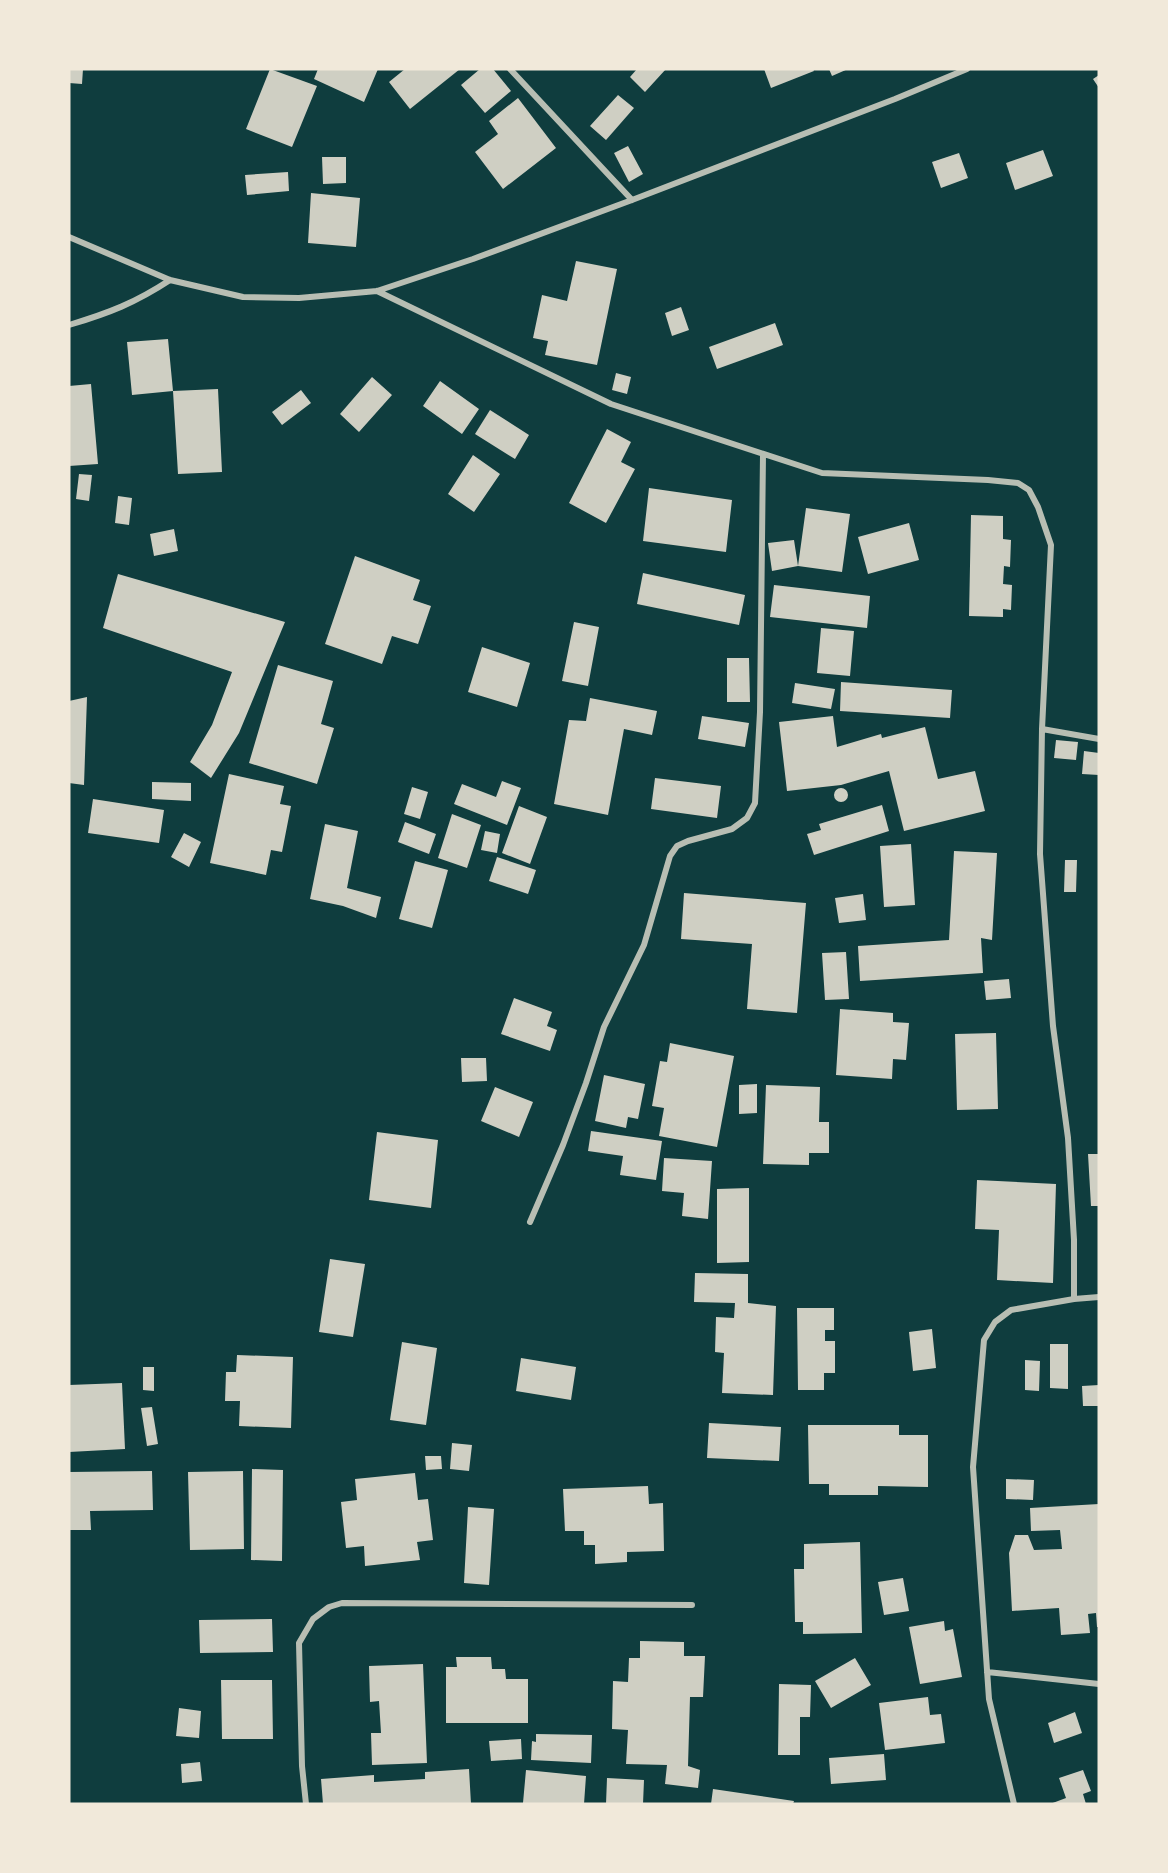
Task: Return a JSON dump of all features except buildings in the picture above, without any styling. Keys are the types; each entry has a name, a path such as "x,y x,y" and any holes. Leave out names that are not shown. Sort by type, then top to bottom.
{"street":[{"path":"510,69 632,200"},
{"path":"69,237 170,280 243,297 298,298 377,291 473,259 632,200 967,69"},
{"path":"69,325 110,313 147,295 170,280"},
{"path":"377,291 611,404 822,473 988,480 1018,483 1029,490 1052,545 1042,729 1040,854 1053,1026 1068,1138 1074,1240 1074,1299"},
{"path":"530,1222 563,1145 604,1027 644,945 670,856 677,846 688,841 732,829 747,818 755,803 760,712 763,454"},
{"path":"1042,729 1099,739"},
{"path":"1014,1804 989,1699 973,1467 984,1340 995,1322 1011,1310 1099,1297"},
{"path":"306,1804 302,1766 300,1643 313,1619 329,1607 342,1603 692,1605"},
{"path":"987,1672 1099,1684"}]}
